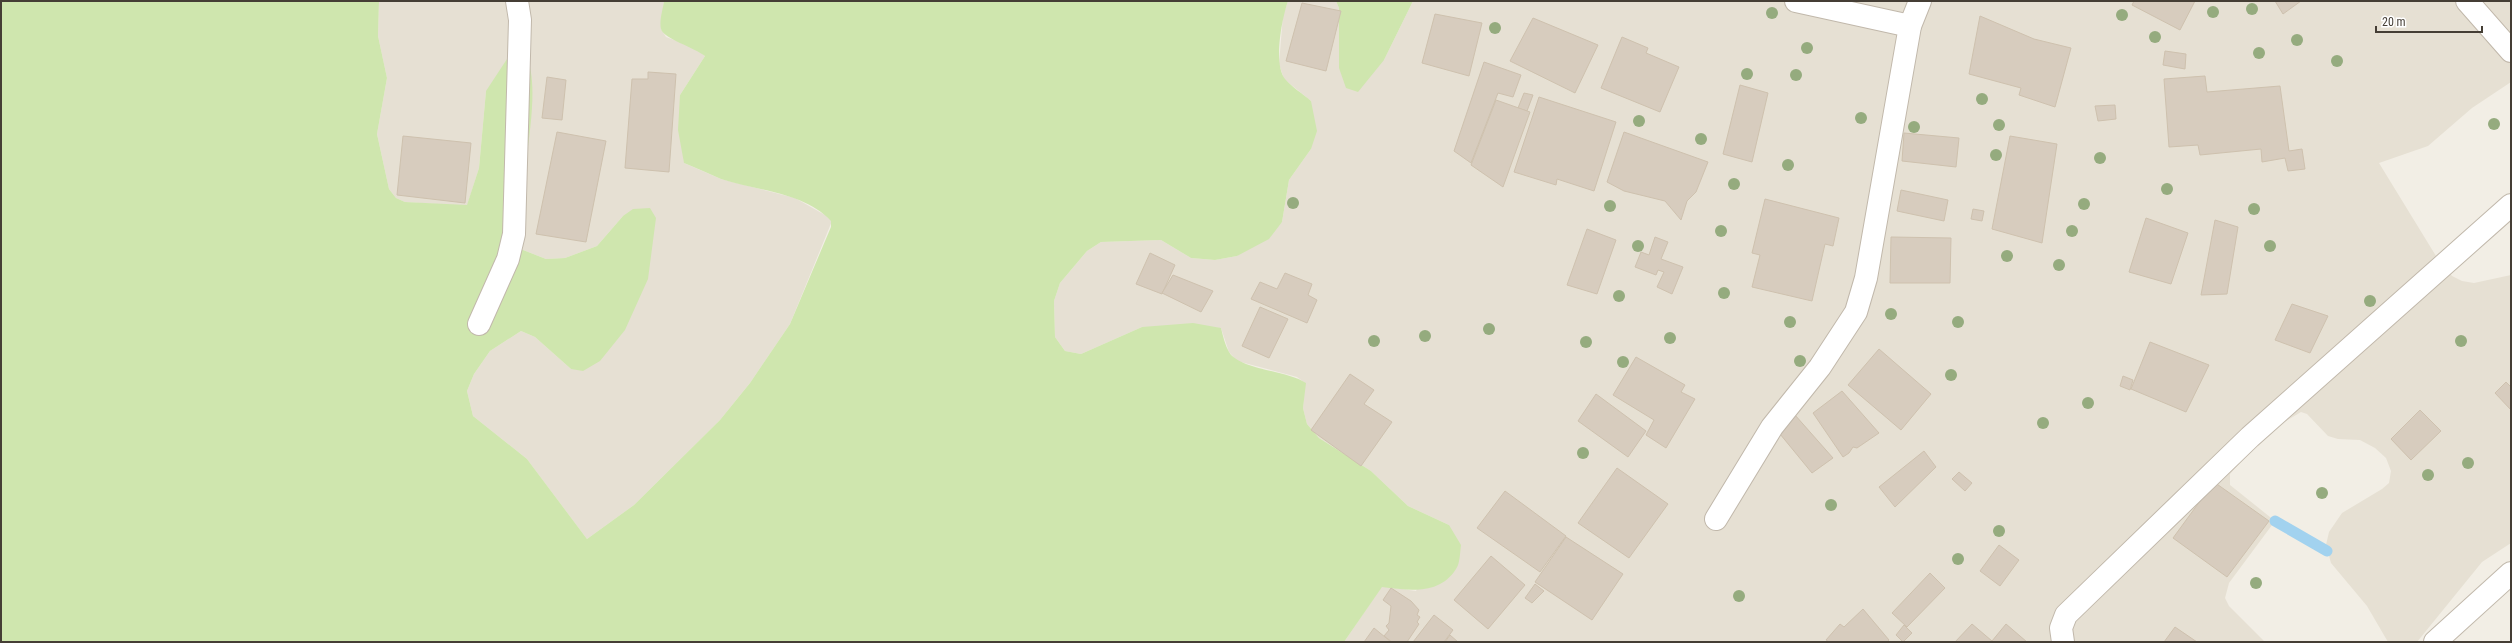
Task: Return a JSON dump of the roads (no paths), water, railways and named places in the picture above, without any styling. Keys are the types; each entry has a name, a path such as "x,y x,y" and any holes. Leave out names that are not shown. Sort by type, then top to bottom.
{"street":[{"path":"479,324 508,259 514,234 520,20 517,1"},
{"path":"1796,1 1910,26"},
{"path":"1716,519 1772,427 1820,367 1856,312 1866,278 1910,26 1920,1"},
{"path":"2467,1 2511,51"},
{"path":"2063,642 2061,628 2066,615 2250,438 2511,205"},
{"path":"2435,642 2511,573"}],"waterway":[{"path":"2275,521 2327,551"}]}
